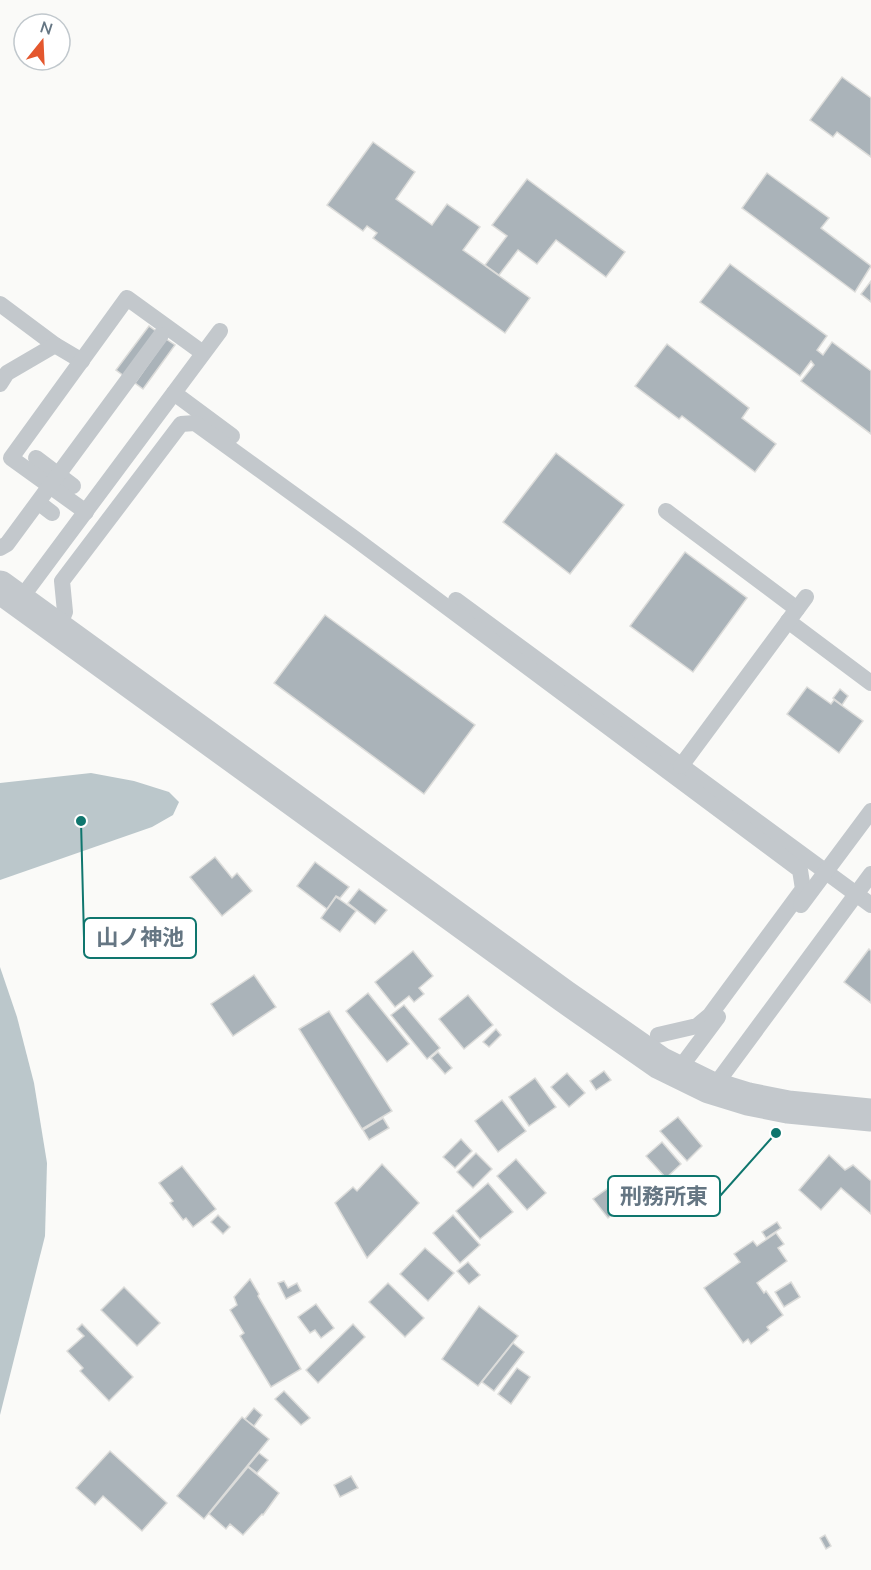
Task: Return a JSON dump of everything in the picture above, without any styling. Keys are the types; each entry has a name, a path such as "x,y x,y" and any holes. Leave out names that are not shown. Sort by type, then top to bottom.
{"street":[{"path":"10,594 660,1063 713,1088 748,1099 788,1107 871,1115"}],"lane":[{"path":"73,486 55,481 5,456 82,361 127,298 203,353"},
{"path":"0,304 55,345 82,361"},
{"path":"10,594 86,512 220,331"},
{"path":"0,548 46,508 55,481 161,335"},
{"path":"0,384 8,373 55,345"},
{"path":"174,393 871,905"},
{"path":"58,629 66,612 62,581 181,424 195,423 354,538 800,870 803,889 710,1015 697,1026 658,1035"},
{"path":"36,458 86,512"},
{"path":"666,511 797,609 871,683"},
{"path":"681,766 797,609"},
{"path":"677,1072 871,811"},
{"path":"713,1088 871,874"}],"shaded area":[{"path":"91,773 134,781 169,792 179,802 173,815 152,827 0,880 0,783"},
{"path":"0,967 17,1017 34,1083 47,1163 45,1236 0,1415"}],"building":[{"path":"842,77 871,98 871,157 837,132 833,137 810,120"},
{"path":"373,142 415,172 396,199 432,225 447,204 480,227 463,250 530,298 505,333 373,238 377,233 367,226 363,231 327,205"},
{"path":"767,173 829,218 821,228 871,266 855,292 742,208"},
{"path":"527,179 625,252 606,277 556,240 537,264 518,250 499,275 485,265 507,236 492,225"},
{"path":"730,264 827,336 817,350 823,355 832,342 871,371 871,434 801,381 814,365 811,361 800,376 700,302"},
{"path":"871,281 871,302 861,294"},
{"path":"149,326 157,332 124,376 116,370"},
{"path":"166,339 175,345 143,389 135,383"},
{"path":"667,344 749,408 742,418 776,444 755,472 682,416 679,419 635,386"},
{"path":"556,453 624,505 570,574 503,522"},
{"path":"685,552 747,598 693,672 630,626"},
{"path":"325,615 475,725 424,794 274,683"},
{"path":"807,687 831,704 834,700 863,721 839,753 787,714"},
{"path":"840,689 848,696 842,705 833,698"},
{"path":"215,857 232,878 237,873 252,891 222,916 190,877"},
{"path":"315,862 349,887 340,898 336,896 327,909 297,886"},
{"path":"359,889 387,910 375,924 348,903"},
{"path":"336,897 356,911 340,932 321,918"},
{"path":"869,949 871,951 871,1003 844,982"},
{"path":"413,951 433,976 419,988 424,994 414,1002 409,996 395,1007 375,982"},
{"path":"254,975 276,1007 233,1036 211,1004"},
{"path":"368,993 409,1044 387,1062 346,1011"},
{"path":"468,995 493,1025 464,1049 439,1019"},
{"path":"404,1005 440,1048 427,1059 391,1015"},
{"path":"329,1011 392,1111 362,1129 299,1029"},
{"path":"496,1029 501,1035 489,1047 483,1042"},
{"path":"438,1052 452,1068 445,1074 431,1058"},
{"path":"604,1071 611,1080 596,1090 590,1081"},
{"path":"567,1073 585,1093 569,1107 551,1087"},
{"path":"535,1078 556,1107 529,1126 509,1097"},
{"path":"502,1100 526,1131 498,1152 475,1121"},
{"path":"678,1117 702,1146 687,1161 660,1131"},
{"path":"383,1118 389,1128 369,1140 363,1130"},
{"path":"461,1139 472,1151 455,1168 443,1157"},
{"path":"662,1142 681,1164 666,1178 646,1156"},
{"path":"476,1153 492,1169 473,1188 457,1172"},
{"path":"829,1155 845,1170 853,1165 871,1181 871,1214 841,1188 821,1210 799,1190"},
{"path":"516,1159 546,1193 527,1210 497,1176"},
{"path":"382,1164 419,1203 367,1258 335,1203 353,1187 357,1191"},
{"path":"182,1166 216,1209 193,1227 186,1218 183,1220 170,1203 173,1201 159,1183"},
{"path":"625,1176 647,1202 638,1208 632,1200 608,1218 593,1199"},
{"path":"488,1183 513,1212 480,1239 456,1211"},
{"path":"218,1215 230,1227 223,1234 211,1222"},
{"path":"453,1215 480,1245 460,1263 433,1233"},
{"path":"777,1222 781,1228 766,1238 762,1232"},
{"path":"776,1233 784,1244 778,1248 787,1261 757,1283 764,1293 766,1291 783,1315 767,1327 769,1330 751,1344 748,1339 743,1343 704,1288 740,1262 734,1254 753,1241 757,1246"},
{"path":"425,1248 454,1273 428,1301 400,1274"},
{"path":"468,1262 480,1275 469,1284 457,1271"},
{"path":"250,1279 301,1369 271,1387 240,1336 244,1333 230,1310 237,1305 234,1297"},
{"path":"284,1281 288,1288 297,1283 301,1291 286,1299 278,1283"},
{"path":"791,1282 800,1297 784,1307 775,1292"},
{"path":"388,1283 424,1318 405,1337 369,1302"},
{"path":"124,1287 160,1323 137,1346 101,1310"},
{"path":"316,1304 334,1328 321,1338 315,1330 310,1333 298,1317"},
{"path":"479,1306 518,1336 478,1386 442,1359"},
{"path":"82,1324 133,1377 109,1401 80,1371 83,1368 67,1351 84,1336 77,1329"},
{"path":"353,1324 365,1337 318,1383 306,1370"},
{"path":"513,1343 524,1352 494,1391 482,1382"},
{"path":"517,1368 530,1377 511,1404 498,1394"},
{"path":"284,1391 310,1418 301,1425 275,1399"},
{"path":"254,1408 262,1415 254,1426 245,1419"},
{"path":"242,1417 269,1439 204,1519 177,1496"},
{"path":"110,1451 167,1503 142,1531 103,1496 95,1505 76,1488"},
{"path":"259,1453 268,1460 257,1473 248,1466"},
{"path":"248,1467 279,1493 263,1515 243,1535 230,1524 226,1529 209,1514"},
{"path":"351,1476 358,1488 340,1497 334,1485"},
{"path":"825,1535 831,1546 826,1549 820,1538"}],"place":[{"name":"山ノ神池","path":"81,821"},
{"name":"刑務所東","path":"776,1133"}]}
